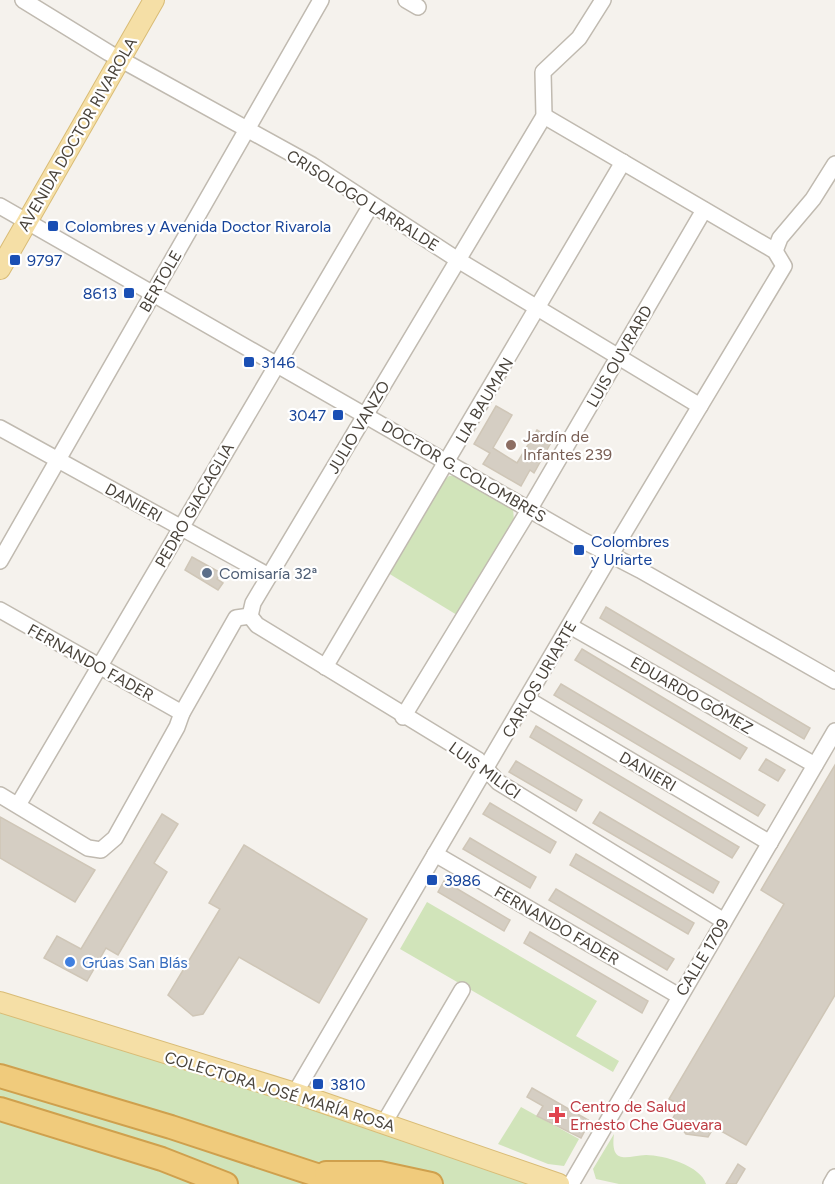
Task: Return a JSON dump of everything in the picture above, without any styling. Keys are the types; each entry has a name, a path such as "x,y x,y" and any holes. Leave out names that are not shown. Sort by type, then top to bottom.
{"highway":[{"path":"0,1076 313,1172 344,1184"},
{"path":"0,1109 162,1159 226,1184"},
{"path":"162,1159 207,1184"},
{"path":"313,1172 380,1173 431,1184"}],"main road":[{"name":"AVENIDA DOCTOR RIVAROLA","path":"115,56 139,0"},
{"name":"AVENIDA DOCTOR RIVAROLA","path":"0,244 15,214 115,56 154,0"},
{"name":"AVENIDA DOCTOR RIVAROLA","path":"0,269 15,214"},
{"name":"COLECTORA JOSÉ MARÍA ROSA","path":"0,1002 156,1053 295,1093 559,1184"}],"street":[{"name":"CRISOLOGO LARRALDE","path":"23,0 115,56 312,165 370,205 458,260 700,406"},
{"name":"BERTOLE","path":"0,561 321,0"},
{"path":"603,0 579,38 543,72 544,116 775,251 780,238 813,199 835,164"},
{"name":"JULIO VANZO","path":"250,616 253,603 544,116"},
{"name":"LIA BAUMAN","path":"325,667 622,162"},
{"name":"PEDRO GIACAGLIA","path":"18,805 370,205"},
{"name":"LUIS OUVRARD","path":"403,717 529,510 704,210"},
{"name":"DOCTOR G. COLOMBRES","path":"15,214 366,414 529,510 835,681"},
{"name":"CARLOS URIARTE","path":"295,1093 610,556 784,266 775,251"},
{"name":"DANIERI","path":"0,428 269,576"},
{"name":"FERNANDO FADER","path":"0,610 182,713"},
{"path":"0,795 88,848 101,850 115,838 236,618 250,616"},
{"name":"LUIS MILICI","path":"250,616 257,625 403,717 478,760 498,782 724,921"},
{"name":"EDUARDO GÓMEZ","path":"570,626 814,765"},
{"name":"DANIERI","path":"527,699 770,843"},
{"name":"CALLE 1709","path":"571,1184 835,731"},
{"name":"FERNANDO FADER","path":"435,854 679,996"},
{"path":"384,1123 462,990"},
{"path":"831,1184 835,1177"}],"green space":[{"path":"458,475 513,508 514,521 457,615 388,573 443,481 449,476"},
{"path":"427,902 597,1001 576,1036 619,1061 613,1072 400,949"},
{"path":"0,1002 559,1184 0,1184"},
{"path":"521,1107 579,1139 564,1166 548,1164 498,1144"},
{"path":"614,1134 613,1144 617,1155 626,1157 646,1155 672,1159 697,1172 706,1184 619,1184 596,1179 593,1169"}],"building":[{"name":"Jardín de Infantes 239","path":"496,406 512,415 493,448 517,463 537,430 553,439 534,473 530,470 521,486 483,464 490,453 474,444"},
{"path":"192,557 221,573 217,579 223,583 218,590 185,570"},
{"path":"606,607 810,728 804,739 600,618"},
{"path":"582,649 747,748 740,759 575,660"},
{"path":"561,684 765,805 758,816 554,695"},
{"path":"536,726 739,847 732,858 530,737"},
{"path":"766,759 785,770 778,781 759,770"},
{"path":"516,761 582,800 576,811 509,772"},
{"path":"835,765 835,995 746,1145 714,1127 708,1137 686,1134 673,1118 680,1105 669,1099 784,904 761,890"},
{"path":"490,803 556,842 550,853 483,814"},
{"path":"600,812 719,882 713,893 593,823"},
{"path":"162,814 178,824 154,863 167,872 118,955 106,948 87,981 44,958 57,936 81,949"},
{"path":"0,817 95,870 75,902 0,858"},
{"path":"470,838 536,877 530,888 463,849"},
{"path":"244,845 367,919 319,1003 239,957 203,1014 193,1016 168,995 220,909 209,903"},
{"path":"576,854 694,923 688,934 570,865"},
{"path":"444,881 510,920 504,931 438,892"},
{"path":"556,889 674,959 667,970 549,900"},
{"path":"530,932 648,1001 642,1013 524,943"},
{"name":"Centro de Salud Ernesto Che Guevara","path":"532,1088 590,1121 581,1138 537,1116 543,1106 527,1097"},
{"path":"738,1164 745,1169 736,1184 726,1184"}],"place":[{"name":"Colombres y Avenida Doctor Rivarola","path":"53,226"},
{"name":"9797","path":"15,260"},
{"name":"8613","path":"129,293"},
{"name":"3146","path":"249,362"},
{"name":"3047","path":"338,415"},
{"name":"Jardín de Infantes 239","path":"511,445"},
{"name":"Colombres y Uriarte","path":"579,550"},
{"name":"Comisaría 32ª","path":"207,573"},
{"name":"3986","path":"432,880"},
{"name":"Grúas San Blás","path":"70,962"},
{"name":"3810","path":"318,1084"},
{"name":"Centro de Salud Ernesto Che Guevara","path":"557,1115"}]}
